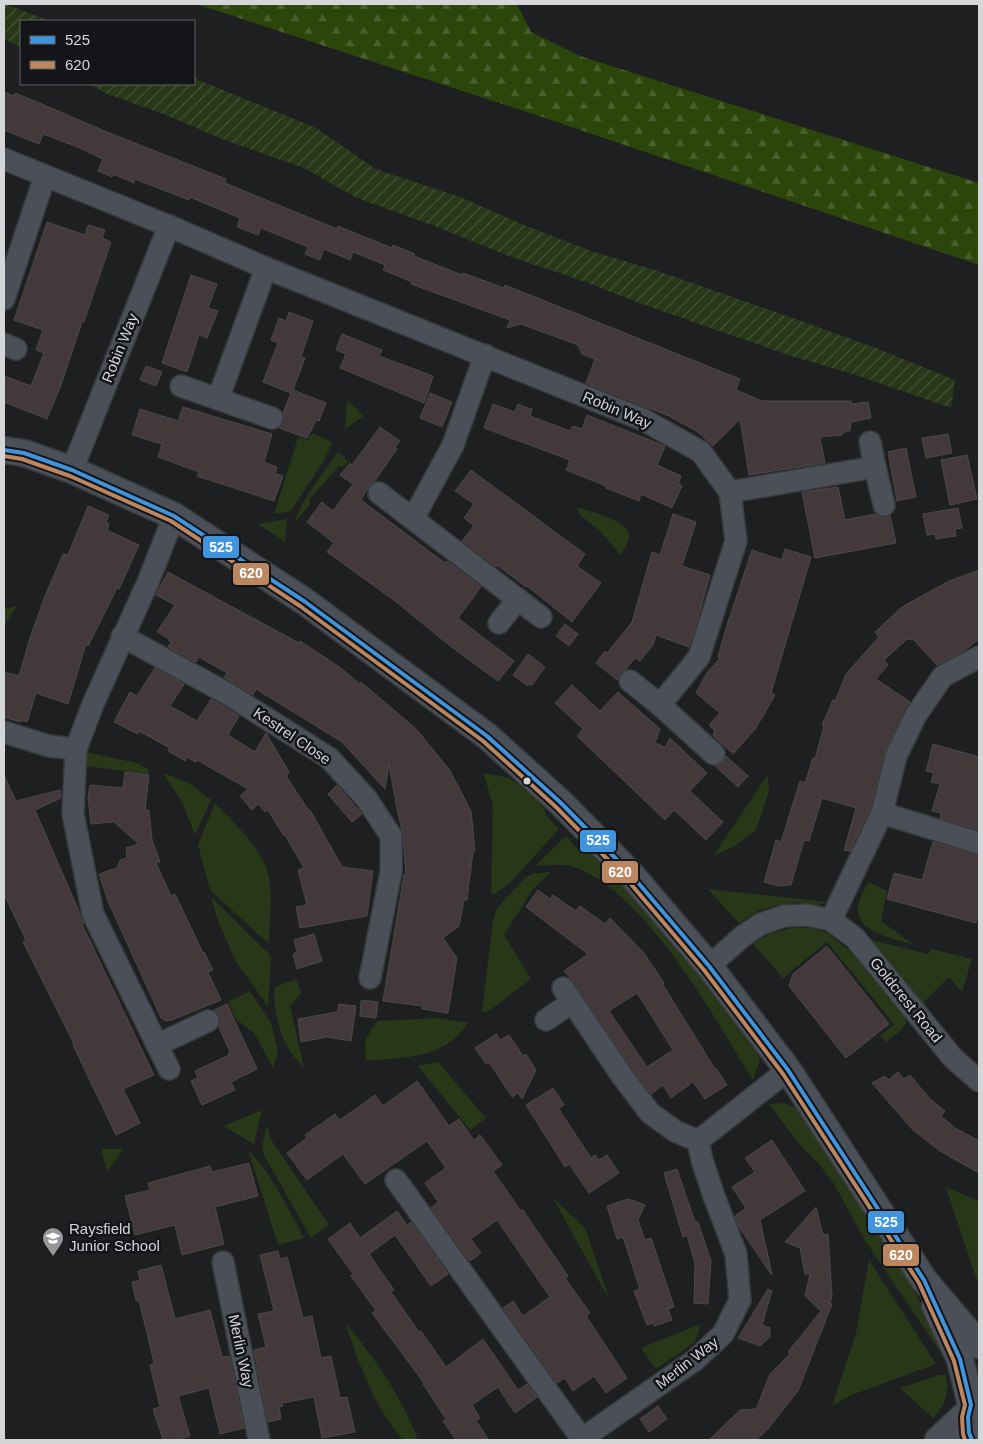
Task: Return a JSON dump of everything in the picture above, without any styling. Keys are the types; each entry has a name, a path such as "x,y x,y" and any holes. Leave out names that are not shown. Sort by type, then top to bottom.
{"street":[{"name":"Robin Way","path":"4,159 169,226 266,268 644,420 702,452 730,492 736,541 699,657 660,705"},
{"path":"4,299 45,176"},
{"name":"Robin Way","path":"72,470 169,226"},
{"path":"218,398 266,268"},
{"path":"413,519 453,445 485,355"},
{"path":"181,386 272,418"},
{"path":"870,442 884,505"},
{"path":"4,450 24,453 72,470 174,516 304,601 487,736 560,802 629,872 709,966 788,1070 924,1280 979,1345"},
{"path":"730,492 875,467"},
{"path":"379,493 541,617"},
{"path":"169,1069 93,914 73,814 76,749 93,704 122,636 148,582 174,516"},
{"path":"499,622 518,599"},
{"name":"Kestrel Close","path":"122,636 228,694 329,758 366,798 391,836 391,872 370,978"},
{"path":"831,920 882,813 896,756 916,715 943,676 979,657"},
{"path":"630,681 660,705 714,754"},
{"path":"4,732 49,746 76,749"},
{"path":"882,813 979,843"},
{"name":"Goldcrest Road","path":"709,966 743,936 761,924 784,916 807,916 831,920 855,938 953,1058 979,1081"},
{"path":"546,1020 567,995 622,1076 650,1113 674,1131 698,1141 788,1070"},
{"path":"157,1045 208,1021"},
{"name":"Merlin Way","path":"396,1180 581,1440 695,1360 723,1334 740,1300 736,1254 714,1196 698,1141"},
{"name":"Merlin Way","path":"223,1262 260,1440"},
{"path":"924,1280 960,1359 973,1403 969,1432 972,1440"},
{"path":"938,1440 973,1403"}],"green space":[{"path":"4,4 47,20 20,20 20,47 4,39"},
{"path":"196,4 517,4 531,32 580,56 979,183 979,265 536,115"},
{"path":"195,78 316,128 376,169 460,197 591,251 658,271 801,321 876,348 955,380 951,408 856,375 791,356 511,257 437,227 357,198 304,168 227,141 161,113 107,94 92,85 195,85"},
{"path":"347,400 364,416 345,429"},
{"path":"312,433 332,442 325,459 291,511 274,514 298,437 308,440"},
{"path":"338,452 348,461 343,467 339,466 309,500 311,503 294,524 307,496"},
{"path":"577,508 606,517 627,529 629,539 621,555 599,530 580,515"},
{"path":"287,519 285,542 258,524"},
{"path":"17,606 5,624 4,624 4,609"},
{"path":"86,752 137,763 148,769 148,774 84,766"},
{"path":"163,773 189,783 211,800 195,835 182,802"},
{"path":"483,773 510,778 533,796 545,810 546,815 559,829 509,884 495,894 491,894 493,804"},
{"path":"768,774 769,791 756,830 733,847 713,856"},
{"path":"215,803 255,847 266,867 271,894 269,944 210,890 198,845"},
{"path":"566,836 582,853 591,852 635,898 686,957 752,1044 760,1060 753,1080 677,960 629,904 604,883 577,868 567,865 536,865"},
{"path":"551,872 533,889 504,935 531,979 489,1011 482,1012 493,920 497,908 526,877 532,874"},
{"path":"868,882 887,891 881,921 914,945 878,934 863,923 859,917 858,905"},
{"path":"708,889 829,902 815,906 798,902 779,905 760,910 739,923"},
{"path":"211,897 271,956 268,1006 236,962 218,921"},
{"path":"791,928 810,928 828,933 853,954 905,1017 906,1023 899,1032 886,1042 880,1036 894,1024 827,942 783,978 753,944 769,934"},
{"path":"868,939 928,954 932,949 972,959 962,992 949,977 923,1003"},
{"path":"296,979 301,993 290,1006 304,1067 284,1041 277,1020 274,998 275,987"},
{"path":"250,991 271,1023 278,1050 273,1068 254,1033 236,1019 228,1002"},
{"path":"437,1018 468,1023 447,1044 435,1050 409,1057 366,1061 365,1040 377,1021"},
{"path":"438,1062 486,1118 470,1130 418,1066"},
{"path":"784,1103 794,1107 802,1114 895,1257 925,1311 949,1361 947,1362 866,1242 834,1184 818,1163 801,1146 769,1104"},
{"path":"262,1110 254,1144 223,1126"},
{"path":"267,1125 270,1138 329,1225 311,1238 265,1157 262,1147"},
{"path":"101,1149 124,1149 107,1172"},
{"path":"248,1150 272,1181 304,1238 278,1245"},
{"path":"946,1187 979,1201 979,1286"},
{"path":"553,1198 585,1228 610,1301"},
{"path":"869,1260 936,1364 849,1396 832,1406 856,1333"},
{"path":"345,1322 386,1378 404,1408 418,1440 403,1440 384,1414 368,1384"},
{"path":"701,1324 694,1343 656,1369 641,1348"},
{"path":"939,1375 946,1375 947,1393 944,1403 933,1418 900,1388"}],"building":[{"path":"4,92 14,96 15,93 226,179 225,183 337,229 338,226 392,248 393,245 415,254 414,256 462,275 463,273 504,288 505,285 740,379 736,390 762,401 851,401 851,404 868,402 871,418 851,422 850,431 845,431 842,435 820,437 825,463 749,475 740,419 713,446 698,432 669,416 586,383 595,359 582,354 578,345 521,324 507,328 510,320 411,284 412,282 383,270 385,265 353,252 350,260 324,249 320,260 305,254 308,247 261,228 258,235 237,227 240,218 190,197 189,200 135,179 134,183 113,174 112,177 98,171 103,159 75,146 43,134 39,144 4,130"},
{"path":"47,222 85,235 88,225 105,230 102,238 111,242 84,322 82,322 61,385 47,419 4,402 4,376 31,386 44,353 36,350 43,330 14,320"},
{"path":"191,275 217,284 208,308 218,311 207,338 199,335 187,372 162,363"},
{"path":"289,312 313,321 301,357 305,358 293,390 326,403 319,421 316,420 307,438 279,428 284,422 283,413 291,393 263,382 278,343 271,340 279,318 286,321"},
{"path":"342,334 382,350 379,356 433,376 424,403 340,368 346,354 336,350"},
{"path":"146,366 162,372 156,386 140,380"},
{"path":"430,393 452,402 442,427 420,418"},
{"path":"493,404 515,412 518,404 532,409 530,416 570,431 573,426 582,429 587,415 665,446 657,465 681,476 678,484 682,486 672,508 641,494 639,501 606,488 606,486 566,470 570,460 484,428"},
{"path":"183,407 272,434 264,462 277,467 275,474 283,476 274,501 197,476 199,472 158,457 162,444 132,435 140,409 178,421"},
{"path":"380,427 400,441 395,447 397,449 374,482 369,486 361,500 445,563 447,561 481,587 458,618 514,661 498,681 449,645 395,601 327,552 334,543 307,522 322,502 333,511 353,484 340,475 350,463 352,465"},
{"path":"948,434 952,453 926,458 922,438"},
{"path":"906,448 916,497 897,501 888,452"},
{"path":"967,455 977,499 950,505 941,460"},
{"path":"471,470 585,554 577,566 601,583 572,622 527,586 497,565 496,567 462,541 474,526 464,518 474,504 455,491"},
{"path":"838,487 845,520 875,514 881,517 890,515 896,543 815,558 802,492"},
{"path":"88,506 109,515 106,522 109,524 107,530 139,545 119,589 117,588 88,646 86,644 68,704 36,693 27,722 4,717 4,672 19,676 45,596 63,554 68,555"},
{"path":"958,508 962,528 955,529 956,536 936,539 935,534 927,535 923,514"},
{"path":"673,514 696,522 682,566 710,575 689,647 656,635 653,645 640,661 635,658 617,680 596,663 605,651 607,653 632,622 652,552 660,555"},
{"path":"785,549 811,557 771,693 775,695 756,728 733,754 713,735 715,731 709,725 720,713 696,693 707,673 720,658 718,657 727,625 752,550 782,560"},
{"path":"979,570 979,639 961,653 937,665 914,640 907,639 884,660 888,665 876,679 910,702 885,751 870,809 850,851 844,850 856,808 822,798 809,841 804,840 791,885 778,886 764,882 776,840 781,842 800,781 805,783 813,758 815,759 824,726 822,725 833,700 835,701 846,674 879,637 875,632 902,607 949,581"},
{"path":"168,572 299,643 300,641 338,666 360,684 361,682 416,729 449,769 471,811 475,851 473,852 471,868 468,865 471,870 467,900 464,900 459,926 443,938 457,958 448,1013 422,1009 422,1006 383,1001 404,875 406,875 403,835 389,764 385,789 342,742 256,689 253,695 224,677 227,673 199,657 196,662 168,647 171,642 169,639 157,632 175,605 156,595"},
{"path":"565,624 578,634 569,646 556,636"},
{"path":"528,654 545,667 532,685 526,685 513,675"},
{"path":"155,668 184,684 170,706 197,721 211,699 239,716 228,735 255,752 266,733 289,772 286,776 310,810 342,867 373,871 367,916 300,928 296,907 307,905 298,870 304,868 268,810 265,812 258,804 252,810 240,796 248,789 197,760 196,762 187,757 185,761 168,751 170,748 139,731 138,734 114,722 130,692 137,696"},
{"path":"572,685 600,711 618,692 660,729 655,743 665,747 670,738 707,773 690,791 723,822 706,840 674,810 665,820 577,736 583,729 555,703"},
{"path":"933,744 979,757 979,830 940,818 941,813 932,811 940,784 931,782 934,773 926,771"},
{"path":"726,756 748,776 738,787 715,766 723,763"},
{"path":"125,772 149,775 145,810 149,810 152,840 160,862 156,863 171,896 175,894 213,970 208,972 221,1000 172,1020 166,1021 161,1018 108,901 99,874 117,868 120,860 127,858 126,848 139,844 114,822 91,824 88,798 90,785 123,788"},
{"path":"4,775 16,801 60,790 61,798 35,810 84,923 82,924 154,1075 123,1089 140,1123 116,1135 74,1044 23,942 26,940 4,894"},
{"path":"337,785 362,814 352,822 328,794"},
{"path":"933,842 979,855 979,909 976,923 887,899 894,873 922,880"},
{"path":"538,890 550,899 553,895 576,911 580,906 605,924 610,918 644,953 715,1069 727,1085 705,1099 693,1082 671,1098 663,1085 651,1094 573,981 564,971 588,954 526,907","holes":["637,993 673,1050 647,1067 609,1011"]},
{"path":"314,934 322,961 297,969 293,954 297,952 294,940"},
{"path":"827,946 889,1024 846,1058 789,986 793,974"},
{"path":"361,1000 378,1002 376,1018 360,1016"},
{"path":"227,1004 257,1069 231,1082 235,1090 202,1105 191,1081 198,1078 195,1071 229,1055 228,1053 230,1052 219,1027 219,1016 214,1010"},
{"path":"339,1004 356,1006 351,1041 327,1037 301,1042 298,1019 337,1012"},
{"path":"496,1034 500,1040 509,1035 523,1056 526,1054 536,1070 522,1099 518,1093 512,1097 489,1062 486,1064 475,1048"},
{"path":"898,1072 904,1079 910,1075 930,1099 945,1111 941,1116 955,1128 979,1141 979,1173 940,1151 912,1129 872,1083 885,1076 889,1080"},
{"path":"417,1081 449,1126 459,1119 474,1140 480,1135 502,1165 493,1171 521,1211 523,1210 568,1276 565,1278 590,1313 586,1316 627,1378 606,1393 594,1376 573,1391 565,1378 557,1383 503,1308 513,1301 523,1316 550,1297 497,1220 471,1239 481,1253 470,1261 431,1208 438,1202 425,1183 446,1168 427,1141 365,1184 343,1154 307,1180 287,1153 307,1138 305,1135 335,1114 340,1120 375,1095 383,1106"},
{"path":"553,1088 564,1105 559,1108 562,1114 591,1158 595,1155 599,1160 607,1155 619,1173 589,1193 569,1164 565,1167 526,1105"},
{"path":"772,1140 805,1191 760,1220 771,1274 739,1227 735,1216 746,1208 732,1187 755,1172 745,1158"},
{"path":"249,1163 258,1196 215,1207 224,1244 182,1255 175,1225 135,1235 125,1196 150,1190 148,1183 210,1166 212,1172"},
{"path":"677,1169 711,1261 708,1304 694,1303 695,1263 687,1235 683,1237 664,1173"},
{"path":"628,1199 645,1205 638,1220 645,1240 651,1238 674,1307 668,1309 672,1320 654,1326 653,1323 647,1325 634,1291 640,1289 623,1237 617,1239 607,1206"},
{"path":"816,1207 823,1235 828,1234 832,1296 830,1303 832,1304 798,1391 767,1430 756,1440 709,1440 740,1410 756,1409 770,1374 790,1354 788,1352 821,1311 805,1296 810,1274 805,1274 800,1248 785,1242"},
{"path":"397,1211 407,1225 411,1222 448,1274 431,1286 395,1235 369,1254 394,1290 391,1292 419,1332 421,1331 446,1367 483,1339 518,1390 527,1384 537,1397 515,1413 498,1387 472,1405 480,1418 476,1421 489,1440 456,1440 443,1421 446,1419 424,1383 372,1313 376,1311 328,1239 350,1223 360,1238"},
{"path":"278,1251 280,1259 287,1257 303,1318 312,1316 321,1358 331,1356 340,1398 347,1397 355,1432 322,1438 314,1397 282,1403 283,1406 279,1407 281,1419 268,1422 254,1350 266,1347 258,1314 274,1311 260,1255"},
{"path":"161,1265 175,1319 210,1310 222,1357 229,1356 244,1428 220,1434 209,1388 178,1396 190,1436 175,1440 163,1440 153,1409 160,1407 150,1365 154,1363 139,1300 136,1301 132,1282 140,1280 138,1271"},
{"path":"768,1289 772,1291 762,1325 770,1328 770,1337 760,1346 738,1338"},
{"path":"658,1406 667,1419 649,1432 640,1419"}],"transit line":[{"name":"525","path":"4,450 24,453 72,470 174,516 304,601 487,736 560,802 629,872 709,966 788,1070 924,1280 960,1359 971,1405 968,1417 969,1433 972,1440"},
{"name":"620","path":"4,456 22,459 70,476 171,521 300,606 483,741 556,807 624,876 704,970 783,1074 919,1283 954,1361 965,1405 962,1417 965,1440"}],"place":[{"name":"Raysfield Junior School","path":"53,1257"}]}
